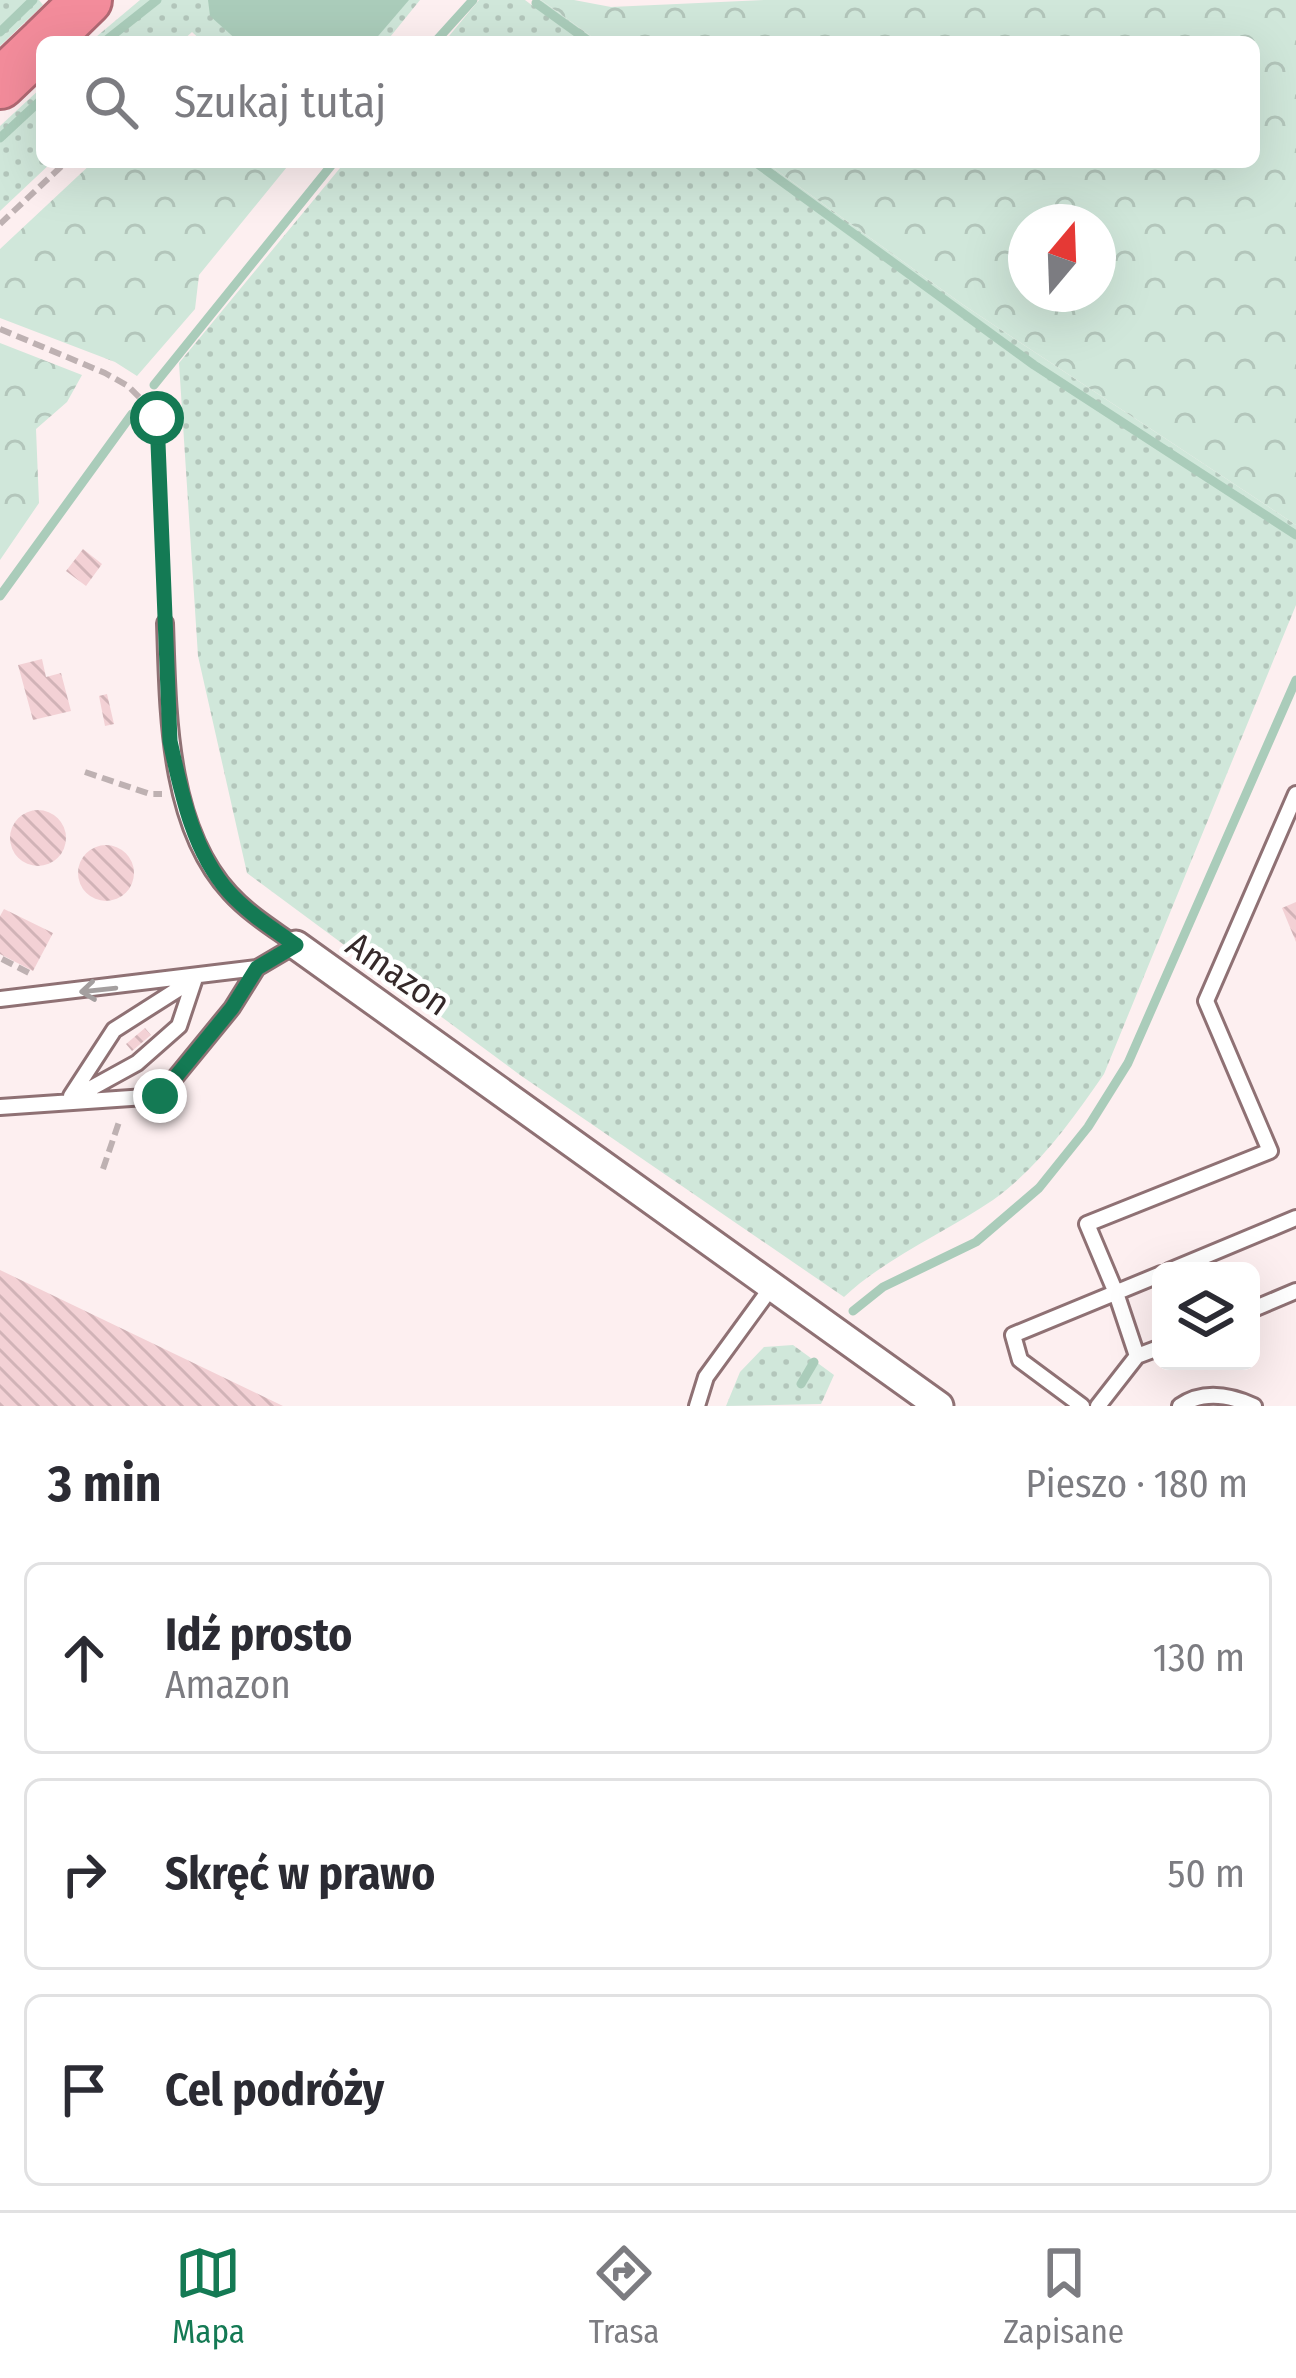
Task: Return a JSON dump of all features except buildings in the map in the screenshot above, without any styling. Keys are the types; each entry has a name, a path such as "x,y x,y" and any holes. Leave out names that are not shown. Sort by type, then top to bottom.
{"highway":[{"path":"0,84 36,47"}],"street":[{"name":"Amazon","path":"296,945 940,1406"}],"lane":[{"name":"Amazon","path":"165,623 170,741 206,860 226,890 296,945"},
{"path":"1137,1357 1087,1224 1270,1151 1206,1000 1296,794"},
{"path":"0,999 257,968 296,945"},
{"path":"0,1107 160,1096 232,1008 257,968"},
{"path":"69,1100 114,1030 195,979"},
{"path":"69,1100 136,1063 179,1026 195,979"},
{"path":"1191,1262 1296,1218"},
{"path":"1082,1406 1020,1360 1013,1335 1152,1278"},
{"path":"697,1406 706,1377 773,1285"},
{"path":"1260,1306 1296,1292"},
{"path":"1098,1406 1137,1357 1152,1351"},
{"path":"1180,1406 1191,1399 1231,1396 1254,1406"}],"path":[{"path":"0,224 60,168"},
{"path":"0,329 106,373 157,418 165,623"},
{"path":"85,772 150,794 183,794"},
{"path":"103,1169 120,1118 118,1097"}],"green space":[{"path":"0,0 39,0 43,5 0,46"},
{"path":"140,0 420,0 391,36 196,36 192,32 188,36 97,36"},
{"path":"479,0 525,0 533,6 541,0 591,36 449,36"},
{"path":"541,0 611,7 764,0 1296,0 1296,525 962,304 773,168 1260,168 1260,36 591,36"},
{"path":"36,93 36,168 46,168 0,211 0,126"},
{"path":"87,168 286,168 199,275 195,309 137,376 115,362 0,318 0,249"},
{"path":"340,168 773,168 962,304 1296,525 1296,605 1104,1074 1054,1142 993,1200 878,1270 844,1297 520,1075 247,873 198,656 179,363"},
{"path":"0,343 82,375 67,402 36,429 39,503 0,560"},
{"path":"793,1345 834,1375 821,1404 726,1406 740,1372 764,1347"}],"shaded area":[{"path":"208,0 409,0 378,36 232,36 210,16"}],"waterway":[{"path":"0,32 33,0"},
{"path":"112,36 157,0"},
{"path":"440,36 473,0"},
{"path":"536,3 582,36"},
{"path":"0,138 36,105"},
{"path":"154,385 329,168"},
{"path":"763,168 1034,365 1296,535"},
{"path":"0,596 132,414"},
{"path":"853,1311 883,1287 976,1242 1039,1188 1088,1127 1128,1063 1296,680"},
{"path":"801,1384 814,1362"}],"route":[{"path":"157,418 174,762 206,860 245,908 296,945 257,968 232,1008 160,1096"}]}
